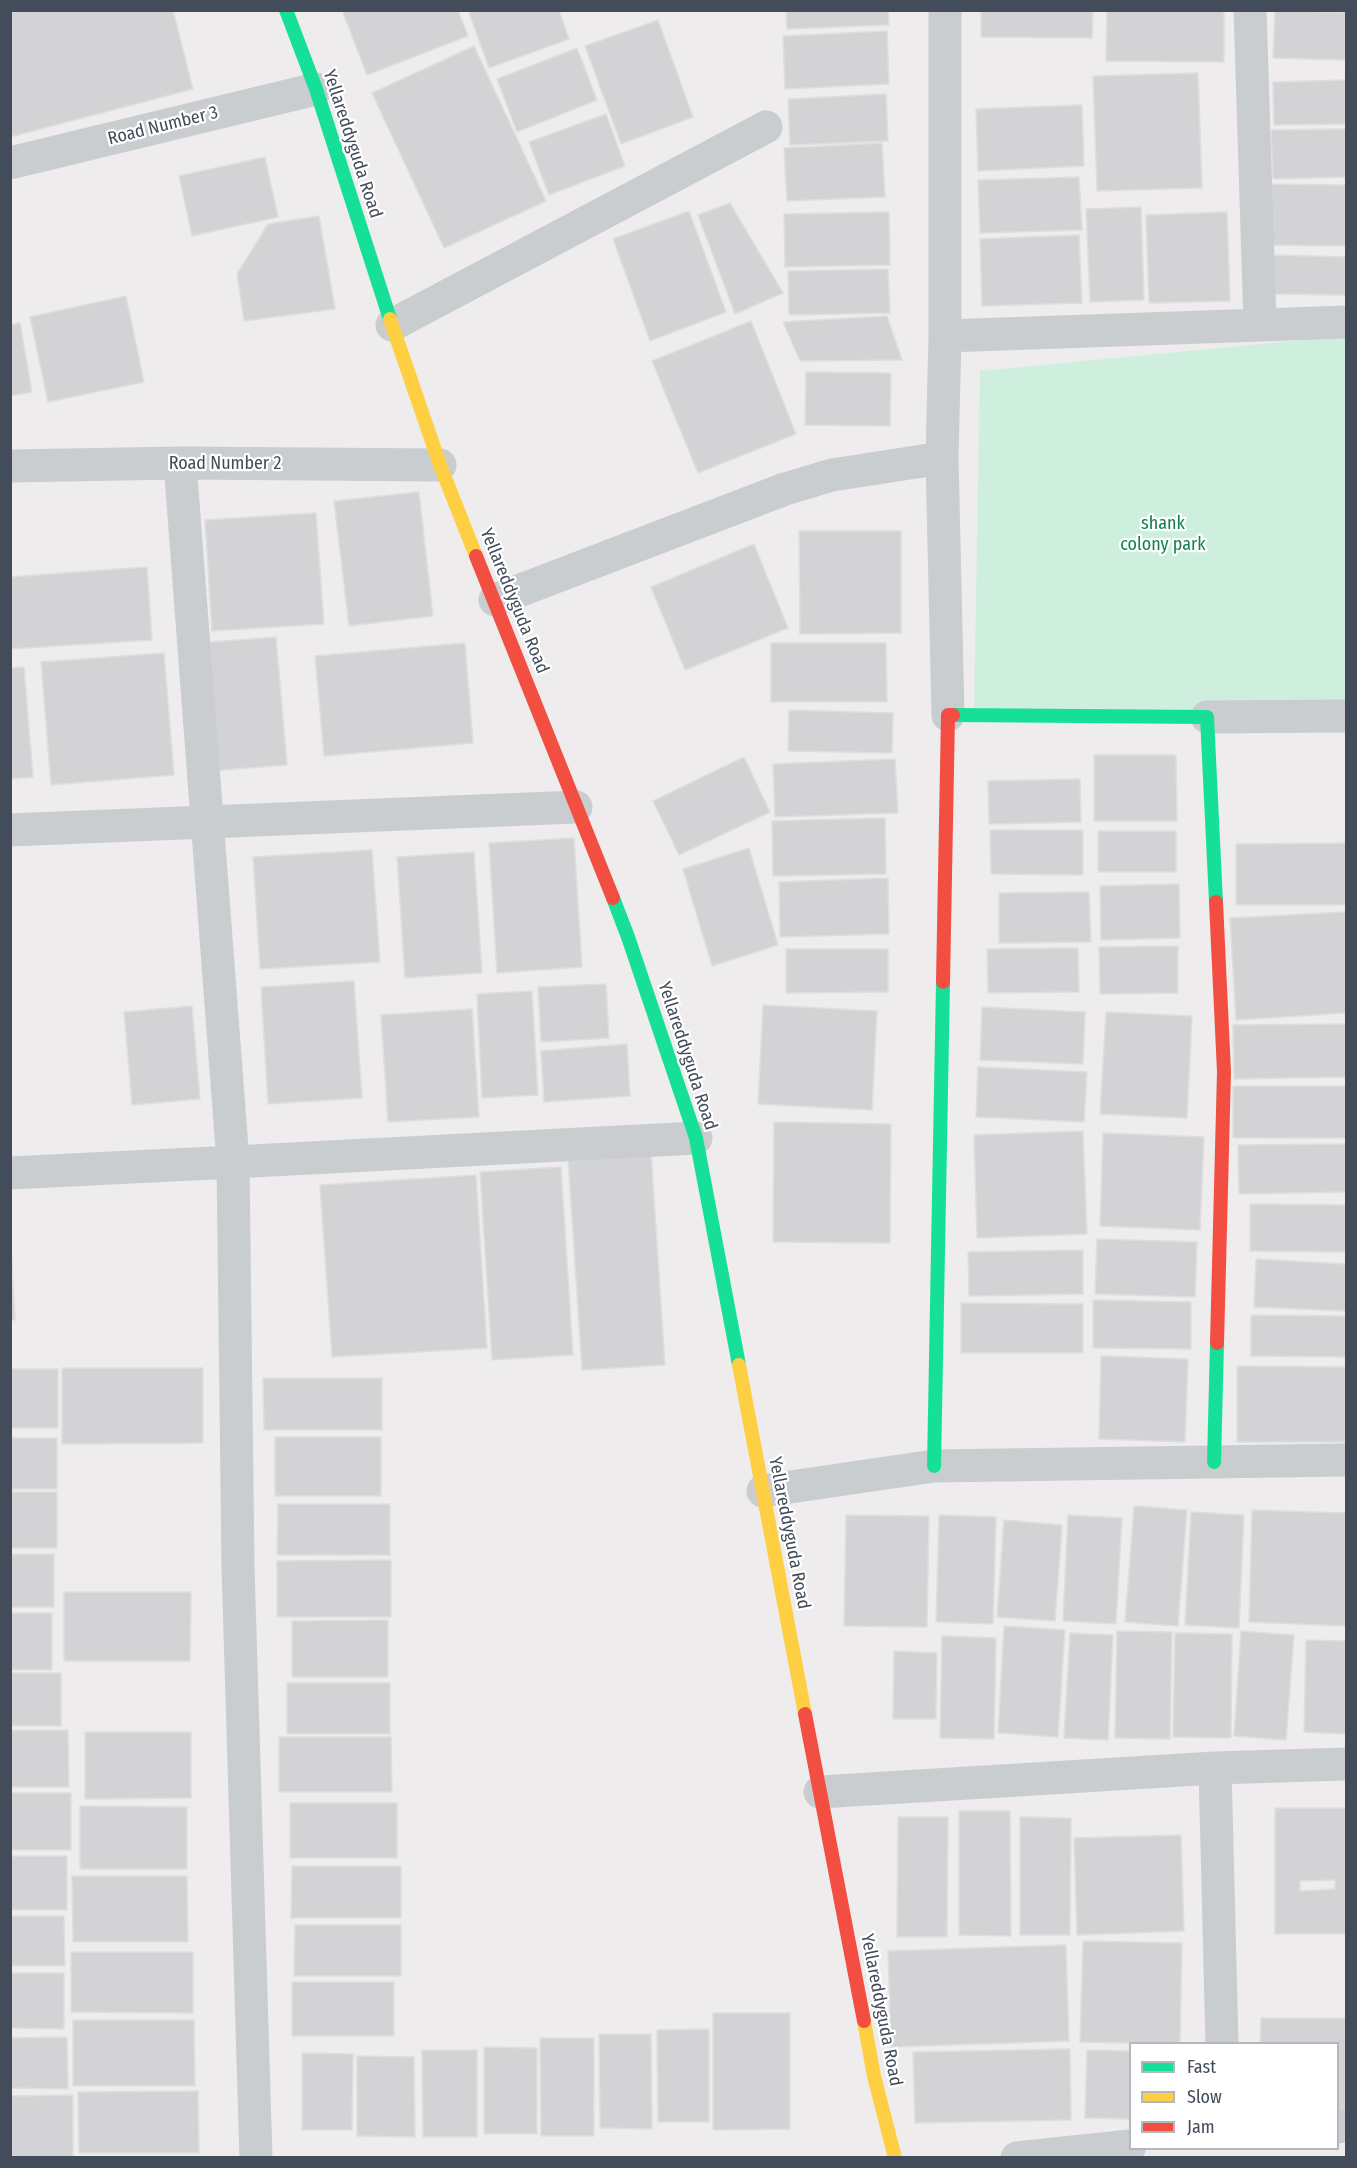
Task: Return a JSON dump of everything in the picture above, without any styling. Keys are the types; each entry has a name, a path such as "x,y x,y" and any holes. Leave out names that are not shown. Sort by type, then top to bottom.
{"street":[{"name":"Yellareddyguda Road","path":"286,10 316,89 440,465 628,937 696,1138 874,2076 895,2157"},
{"path":"934,1466 948,715 942,458 945,336 945,10"},
{"path":"1250,10 1260,324"},
{"name":"Road Number 3","path":"10,163 316,89"},
{"path":"392,325 766,127"},
{"path":"945,336 1347,321"},
{"path":"495,600 785,489 832,474 942,458"},
{"path":"180,463 233,1162 238,1567 255,2157"},
{"name":"Road Number 2","path":"10,466 180,463 440,465"},
{"path":"948,715 1347,716"},
{"path":"1208,717 1224,1072 1214,1462"},
{"path":"10,830 576,807"},
{"path":"10,1173 696,1138"},
{"path":"763,1491 934,1466 1347,1460"},
{"path":"820,1792 1215,1768 1347,1764"},
{"path":"1215,1768 1222,2042"},
{"path":"1017,2157 1129,2146"}],"green space":[{"name":"shank colony park","path":"1346,336 1346,716 974,715 980,371"}],"building":[{"path":"10,10 173,10 193,89 10,137"},
{"path":"342,10 458,10 468,36 367,75"},
{"path":"468,10 559,10 569,39 489,68"},
{"path":"786,10 888,10 889,25 787,29"},
{"path":"981,10 1093,10 1092,38 981,37"},
{"path":"1107,10 1224,10 1224,62 1106,61"},
{"path":"1275,11 1346,12 1346,60 1273,58"},
{"path":"658,20 693,117 621,144 585,46"},
{"path":"887,31 889,84 785,89 783,36"},
{"path":"474,46 546,201 444,248 372,93"},
{"path":"577,48 597,100 517,132 497,79"},
{"path":"1198,73 1202,188 1097,191 1093,76"},
{"path":"1346,80 1346,124 1274,125 1273,82"},
{"path":"886,94 888,141 790,145 788,99"},
{"path":"1082,105 1084,166 978,171 976,109"},
{"path":"606,114 625,166 549,195 529,142"},
{"path":"1346,129 1346,177 1273,179 1271,130"},
{"path":"882,143 885,197 787,201 784,148"},
{"path":"265,157 278,217 192,236 179,176"},
{"path":"1079,177 1082,230 980,233 978,180"},
{"path":"1261,184 1346,185 1346,246 1261,245"},
{"path":"730,203 783,293 735,314 698,215"},
{"path":"1141,207 1144,300 1090,302 1086,209"},
{"path":"689,211 726,312 650,341 613,239"},
{"path":"889,212 890,265 785,267 784,214"},
{"path":"1227,212 1230,301 1149,303 1146,215"},
{"path":"319,216 335,309 244,321 237,274 268,224"},
{"path":"1079,235 1082,303 982,306 980,239"},
{"path":"1273,255 1346,257 1346,295 1273,294"},
{"path":"888,269 890,313 789,315 788,271"},
{"path":"126,296 144,382 48,402 30,317"},
{"path":"887,316 902,360 800,361 783,322"},
{"path":"751,321 796,434 698,473 652,361"},
{"path":"20,323 32,392 10,396 10,325"},
{"path":"806,372 891,373 890,426 805,425"},
{"path":"419,492 433,616 349,626 334,501"},
{"path":"316,513 324,624 212,631 205,520"},
{"path":"799,531 901,531 901,633 800,634"},
{"path":"754,544 788,628 685,670 651,587"},
{"path":"147,567 152,640 10,649 10,577"},
{"path":"276,637 287,765 210,771 198,643"},
{"path":"465,643 473,743 324,756 315,656"},
{"path":"771,643 886,643 887,702 771,702"},
{"path":"164,653 174,775 51,785 41,662"},
{"path":"24,667 33,777 10,779 10,668"},
{"path":"789,710 893,713 892,753 788,751"},
{"path":"1094,755 1176,755 1177,821 1094,821"},
{"path":"744,757 770,812 679,855 653,801"},
{"path":"895,759 898,813 775,817 773,764"},
{"path":"1080,779 1081,822 989,824 988,781"},
{"path":"885,818 886,874 773,876 772,821"},
{"path":"990,830 1083,830 1083,875 991,874"},
{"path":"1098,831 1176,831 1176,872 1098,872"},
{"path":"574,838 582,967 497,973 489,843"},
{"path":"1346,843 1346,905 1236,905 1236,844"},
{"path":"749,848 778,945 712,966 683,869"},
{"path":"372,850 380,962 260,969 253,857"},
{"path":"474,852 482,973 405,978 397,857"},
{"path":"888,878 889,934 780,937 779,882"},
{"path":"1179,884 1180,938 1101,940 1100,886"},
{"path":"1089,892 1091,942 999,943 999,893"},
{"path":"1346,912 1346,1013 1236,1020 1230,918"},
{"path":"1178,946 1178,993 1100,994 1099,947"},
{"path":"1078,948 1079,992 988,993 987,949"},
{"path":"786,949 888,949 888,992 786,993"},
{"path":"354,981 362,1098 268,1104 261,987"},
{"path":"606,984 609,1038 541,1042 538,987"},
{"path":"532,991 538,1095 482,1098 477,994"},
{"path":"763,1005 877,1011 872,1110 758,1104"},
{"path":"192,1006 200,1099 132,1105 124,1012"},
{"path":"982,1007 1085,1012 1083,1064 980,1060"},
{"path":"472,1009 479,1117 388,1122 381,1015"},
{"path":"1106,1012 1192,1016 1187,1118 1100,1114"},
{"path":"1346,1024 1346,1077 1234,1079 1233,1025"},
{"path":"627,1044 630,1096 544,1102 541,1051"},
{"path":"978,1067 1087,1072 1084,1122 976,1117"},
{"path":"1233,1086 1346,1086 1346,1138 1233,1138"},
{"path":"774,1122 891,1124 890,1243 773,1242"},
{"path":"1083,1131 1087,1234 977,1238 974,1135"},
{"path":"1103,1133 1204,1137 1200,1230 1100,1226"},
{"path":"1346,1144 1346,1192 1239,1194 1238,1145"},
{"path":"651,1152 665,1365 582,1370 568,1158"},
{"path":"561,1167 573,1355 492,1360 480,1172"},
{"path":"476,1175 487,1348 332,1357 320,1185"},
{"path":"1250,1204 1346,1205 1346,1252 1250,1251"},
{"path":"10,1229 15,1320 10,1320"},
{"path":"1097,1239 1197,1242 1195,1297 1095,1294"},
{"path":"1083,1250 1083,1294 969,1296 968,1252"},
{"path":"1256,1259 1346,1264 1346,1311 1254,1307"},
{"path":"1093,1300 1191,1302 1191,1349 1093,1348"},
{"path":"961,1303 1083,1304 1083,1353 961,1353"},
{"path":"1251,1315 1346,1316 1346,1357 1251,1356"},
{"path":"1101,1356 1188,1359 1185,1442 1099,1439"},
{"path":"1237,1366 1346,1367 1346,1442 1237,1442"},
{"path":"62,1368 203,1368 203,1443 62,1444"},
{"path":"10,1369 58,1369 58,1428 10,1428"},
{"path":"263,1378 382,1378 382,1430 264,1430"},
{"path":"275,1437 381,1437 381,1496 275,1496"},
{"path":"10,1438 57,1438 57,1489 10,1489"},
{"path":"10,1492 57,1492 57,1548 10,1548"},
{"path":"278,1504 390,1504 390,1555 277,1555"},
{"path":"1134,1506 1187,1510 1178,1626 1125,1622"},
{"path":"1252,1510 1346,1513 1346,1626 1249,1622"},
{"path":"1191,1512 1244,1515 1239,1628 1185,1625"},
{"path":"846,1515 929,1516 927,1627 844,1626"},
{"path":"939,1515 996,1517 993,1624 936,1622"},
{"path":"1068,1515 1122,1518 1116,1624 1063,1621"},
{"path":"1004,1520 1062,1525 1055,1621 997,1617"},
{"path":"10,1554 54,1554 54,1607 10,1607"},
{"path":"391,1560 391,1617 277,1617 277,1561"},
{"path":"64,1592 191,1592 190,1661 64,1661"},
{"path":"10,1613 52,1613 52,1670 10,1670"},
{"path":"388,1620 388,1677 292,1677 292,1621"},
{"path":"1004,1626 1065,1630 1058,1737 998,1733"},
{"path":"1117,1631 1172,1632 1170,1739 1115,1738"},
{"path":"1241,1631 1294,1635 1286,1740 1234,1736"},
{"path":"1070,1633 1113,1635 1108,1740 1064,1738"},
{"path":"1175,1633 1232,1634 1231,1738 1173,1737"},
{"path":"942,1636 996,1638 994,1739 940,1738"},
{"path":"1306,1640 1346,1641 1346,1734 1304,1732"},
{"path":"894,1651 937,1653 936,1719 893,1719"},
{"path":"10,1673 61,1673 61,1726 10,1726"},
{"path":"287,1683 390,1683 390,1734 287,1734"},
{"path":"10,1730 68,1730 69,1787 10,1787"},
{"path":"85,1732 191,1732 191,1798 85,1799"},
{"path":"279,1737 391,1737 392,1792 279,1792"},
{"path":"10,1793 71,1793 71,1850 10,1850"},
{"path":"290,1803 397,1803 397,1858 290,1858"},
{"path":"80,1806 187,1807 187,1869 80,1869"},
{"path":"1275,1808 1346,1808 1346,1934 1275,1934","holes":["1335,1880 1335,1889 1300,1891 1300,1881"]},
{"path":"959,1811 1010,1811 1011,1936 959,1935"},
{"path":"898,1817 948,1817 947,1937 897,1937"},
{"path":"1020,1817 1071,1818 1070,1935 1020,1935"},
{"path":"1181,1835 1184,1931 1077,1935 1074,1838"},
{"path":"10,1856 67,1856 67,1910 10,1910"},
{"path":"292,1866 401,1866 401,1918 291,1918"},
{"path":"72,1876 187,1876 188,1942 73,1942"},
{"path":"10,1916 64,1916 65,1966 10,1966"},
{"path":"295,1925 401,1925 401,1976 294,1976"},
{"path":"1083,1941 1182,1943 1180,2042 1080,2042"},
{"path":"1066,1945 1069,2041 891,2047 888,1951"},
{"path":"71,1952 193,1952 193,2013 71,2012"},
{"path":"10,1973 64,1973 64,2029 10,2028"},
{"path":"292,1982 394,1982 394,2036 292,2036"},
{"path":"713,2013 790,2013 790,2129 713,2130"},
{"path":"1261,2018 1346,2018 1346,2117 1339,2117 1339,2042 1260,2042"},
{"path":"73,2020 194,2020 195,2086 73,2086"},
{"path":"709,2029 709,2122 658,2122 657,2030"},
{"path":"599,2034 651,2034 652,2129 600,2128"},
{"path":"67,2037 68,2089 10,2088 10,2038"},
{"path":"540,2038 594,2038 594,2136 541,2136"},
{"path":"484,2047 537,2048 537,2134 484,2134"},
{"path":"1070,2049 1071,2120 915,2123 913,2052"},
{"path":"422,2050 477,2050 477,2137 423,2137"},
{"path":"1087,2050 1129,2051 1129,2119 1085,2118"},
{"path":"302,2053 353,2054 352,2130 302,2130"},
{"path":"357,2056 414,2057 415,2137 357,2136"},
{"path":"198,2091 199,2153 79,2153 78,2092"},
{"path":"73,2095 73,2157 10,2157 10,2096"}],"traffic: fast":[{"path":"286,10 316,89 390,319"},
{"path":"953,715 1207,717 1216,902"},
{"path":"613,898 696,1138 739,1365"},
{"path":"934,1466 943,982"},
{"path":"1214,1462 1217,1343"}],"traffic: slow":[{"path":"390,319 440,465 476,556"},
{"path":"739,1365 805,1714"},
{"path":"864,2021 874,2076 895,2158"}],"traffic: jam":[{"path":"476,556 613,898"},
{"path":"943,982 948,715 953,715"},
{"path":"1216,902 1224,1072 1217,1343"},
{"path":"805,1714 864,2021"}]}
